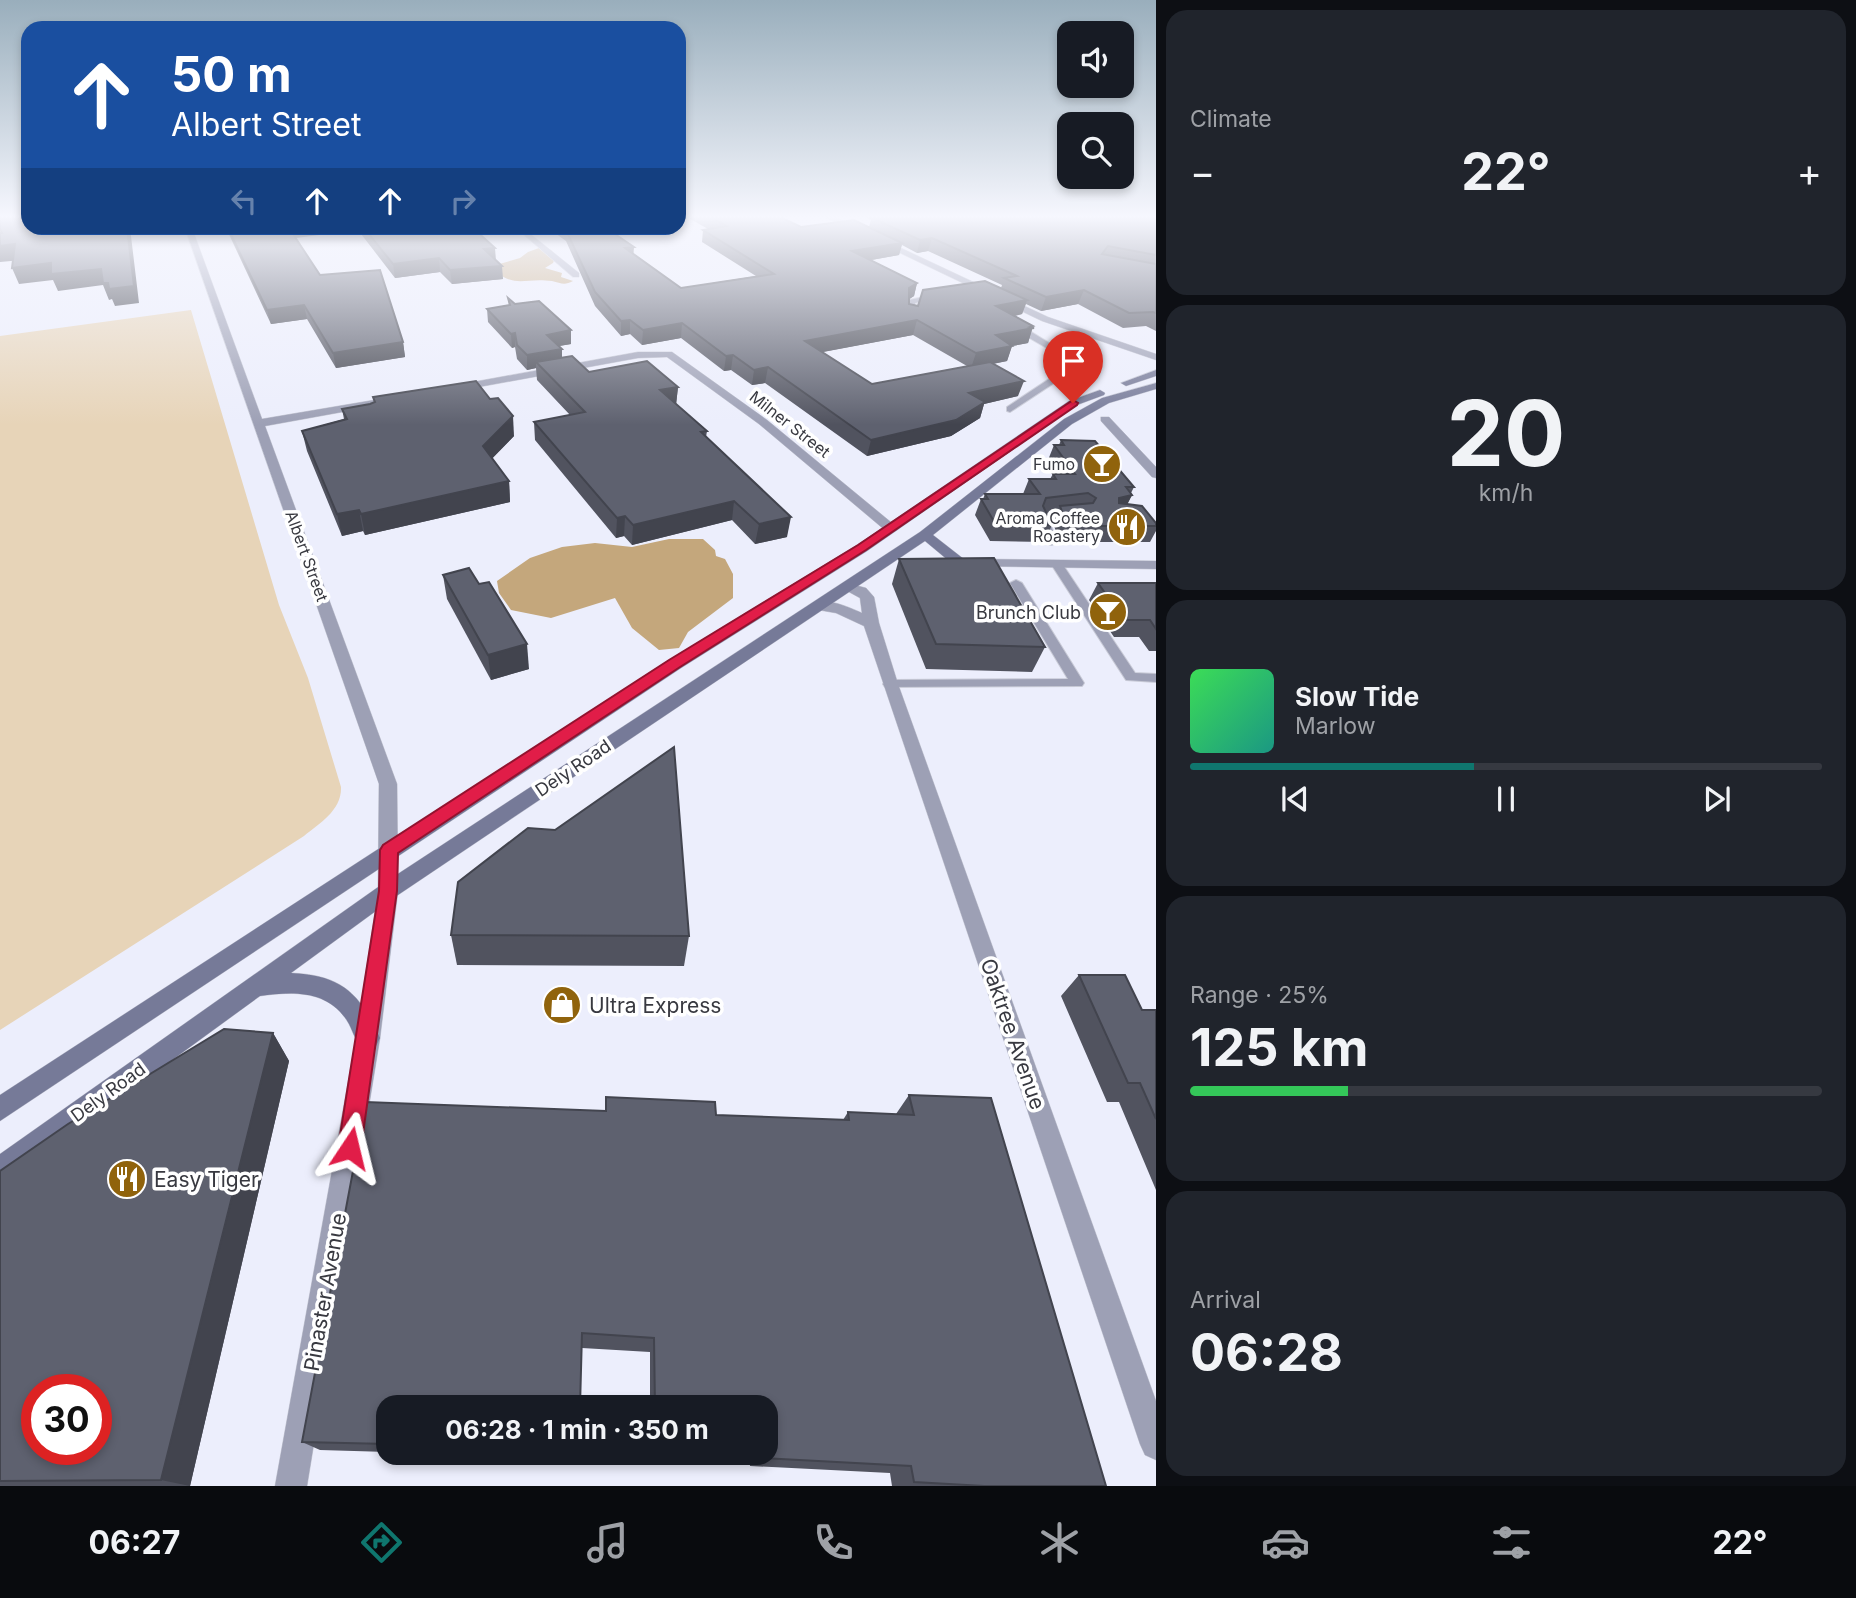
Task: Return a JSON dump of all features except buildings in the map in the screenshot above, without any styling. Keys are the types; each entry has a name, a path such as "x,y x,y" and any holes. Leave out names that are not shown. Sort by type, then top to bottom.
{"main road":[{"name":"Dely Road","path":"0,1109 231,959 389,850 891,528 1073,403 1156,373"},
{"name":"Dely Road","path":"0,1170 388,891 925,535 967,504 1025,452 1073,419 1105,402 1156,386"},
{"path":"925,535 960,563"},
{"path":"784,596 857,564 885,562"},
{"path":"253,986 305,985 341,996 351,1007 368,1038"}],"street":[{"name":"Albert Street","path":"210,286 388,784 388,891"},
{"path":"975,286 1063,326 1156,357"},
{"name":"Milner Street","path":"448,390 638,355 664,353 674,356 763,422 891,528"},
{"path":"260,423 408,397"},
{"path":"1105,419 1156,474"},
{"path":"885,562 910,562"},
{"path":"935,562 1156,565"},
{"name":"Oaktree Avenue","path":"847,587 861,591 867,597 871,623 890,684 1156,1444"},
{"path":"818,606 847,611 871,623"},
{"name":"Pinaster Avenue","path":"291,1486 368,1038 388,891"}],"lane":[{"path":"968,291 981,289"},
{"path":"910,316 912,302 944,295"},
{"path":"1010,409 1071,368 1073,360 1013,325"},
{"path":"1052,542 1042,522 1045,517 1082,515"},
{"path":"1057,564 1131,677 1156,678"},
{"path":"890,684 1077,683 1016,583"}],"shaded area":[{"path":"191,310 279,605 308,678 341,787 338,803 323,821 304,836 0,1030 0,336"},
{"path":"669,539 703,539 715,550 716,556 725,559 733,574 733,598 688,632 679,648 659,650 632,628 615,598 551,618 511,610 499,593 497,581 530,558 562,547 595,543 632,547"}],"place":[{"name":"Fumo","path":"1102,464"},
{"name":"Aroma Coffee Roastery","path":"1127,527"},
{"name":"Brunch Club","path":"1108,612"},
{"name":"Ultra Express","path":"562,1005"},
{"name":"Easy Tiger","path":"127,1179"}],"route":[{"path":"350,1148 388,891 389,850 675,664 862,548 1073,403"}]}
